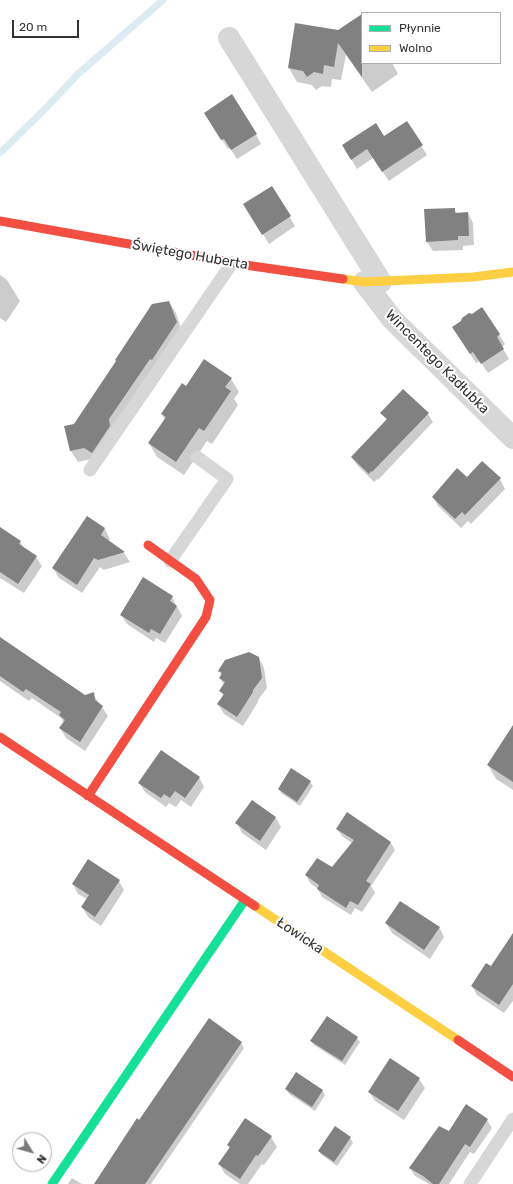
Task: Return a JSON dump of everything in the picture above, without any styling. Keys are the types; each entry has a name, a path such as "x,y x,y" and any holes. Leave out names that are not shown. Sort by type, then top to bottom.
{"street":[{"path":"229,38 373,282"},
{"name":"Świętego Huberta","path":"0,221 232,263 373,282 473,277 513,272"},
{"name":"Wincentego Kadłubka","path":"373,282 393,320 513,438"},
{"path":"88,796 206,617 210,600 196,580 148,546"},
{"name":"Łowicka","path":"0,738 513,1077"},
{"path":"52,1184 246,900"}],"lane":[{"path":"90,470 232,263"},
{"path":"170,561 227,479 197,457"},
{"path":"470,1184 513,1119"}],"building":[{"path":"361,15 362,77 338,43 334,67 324,65 323,74 314,72 307,77 303,71 288,68 295,23 338,30"},
{"path":"232,94 257,134 231,150 224,139 221,140 204,113"},
{"path":"407,121 423,145 382,172 367,149 351,160 342,145 376,123 384,136"},
{"path":"272,186 291,216 262,235 243,204"},
{"path":"455,208 455,213 468,212 469,236 458,236 458,240 426,242 424,209"},
{"path":"169,301 177,322 152,360 150,359 109,419 110,426 92,453 84,448 70,451 64,426 74,424 152,304"},
{"path":"482,307 500,334 497,337 504,349 481,364 473,352 470,354 452,327 469,313 472,314"},
{"path":"204,359 232,378 225,387 231,391 204,431 199,428 176,462 148,443 166,417 161,414 182,383 186,386"},
{"path":"403,389 429,413 369,474 351,457 387,419 380,413"},
{"path":"482,461 501,478 465,515 462,512 455,519 432,497 457,468 467,477"},
{"path":"87,516 105,528 101,535 125,552 98,560 94,558 77,585 52,568"},
{"path":"0,527 21,541 19,544 37,556 18,584 0,572"},
{"path":"143,577 173,596 170,601 177,606 160,634 151,629 149,633 120,615"},
{"path":"0,637 85,695 94,692 95,700 103,706 80,742 59,728 65,720 59,715 61,712 26,689 23,692 0,676"},
{"path":"249,652 259,657 262,678 237,717 217,704 224,694 219,691 225,682 219,678 222,673 218,671 225,660"},
{"path":"513,725 513,782 487,765"},
{"path":"161,750 200,777 185,798 175,791 170,798 164,794 161,798 138,783"},
{"path":"291,768 311,781 297,802 278,789"},
{"path":"252,800 276,817 260,841 235,823"},
{"path":"347,812 391,842 366,881 371,884 358,905 350,901 346,908 317,889 319,885 305,875 317,858 332,867 354,840 336,829"},
{"path":"88,859 120,880 95,917 81,907 89,895 72,884"},
{"path":"400,901 440,927 424,950 385,923"},
{"path":"513,933 513,984 499,1005 471,986 486,963 491,966"},
{"path":"327,1016 358,1037 342,1061 310,1041"},
{"path":"209,1018 242,1042 145,1184 94,1184 137,1118 139,1120"},
{"path":"390,1058 420,1078 398,1111 368,1092"},
{"path":"296,1072 323,1090 312,1107 285,1089"},
{"path":"466,1104 488,1119 470,1147 465,1144 439,1184 433,1184 409,1168 439,1126 449,1131"},
{"path":"245,1118 272,1136 258,1156 256,1155 240,1179 218,1164 230,1147 227,1145"},
{"path":"335,1126 351,1137 334,1162 318,1151"}],"waterway":[{"path":"0,153 78,74 163,0"}],"traffic: fast":[{"path":"52,1184 245,900"}],"traffic: slow":[{"path":"343,279 364,282 473,277 513,272"},
{"path":"255,906 458,1040"}],"traffic: jam":[{"path":"0,221 252,266 343,279"},
{"path":"88,796 206,617 210,600 196,579 148,545"},
{"path":"0,737 255,906"},
{"path":"458,1040 513,1077"}]}
